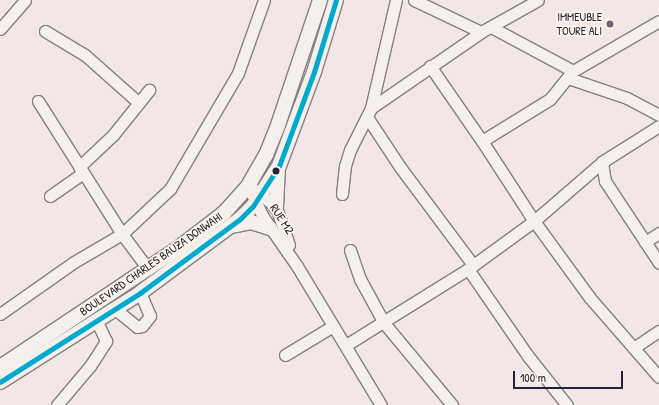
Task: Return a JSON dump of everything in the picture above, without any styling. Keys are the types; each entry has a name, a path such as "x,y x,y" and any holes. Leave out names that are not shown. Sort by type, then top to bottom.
{"main road":[{"name":"BOULEVARD CHARLES BAUZA DONWAHI","path":"0,367 148,269 224,213 248,186 266,155 277,128 320,0"},
{"name":"BOULEVARD CHARLES BAUZA DONWAHI","path":"0,382 140,293 230,226 259,197 279,166 314,72 336,0"},
{"path":"276,207 279,166"},
{"path":"230,226 251,222 270,228"}],"street":[{"path":"0,29 25,0"},
{"path":"0,314 74,262 122,234 170,189 238,73 264,0"},
{"path":"342,194 350,150 369,113 396,0"},
{"path":"414,0 486,29 570,74 627,98 659,115"},
{"path":"369,113 430,66 486,29 538,0"},
{"path":"482,141 497,130 538,109 550,99 570,74 659,21"},
{"path":"45,31 85,55 139,103"},
{"path":"430,66 482,141 534,221 603,314 635,347 659,377"},
{"path":"50,196 81,170 114,134 149,90"},
{"path":"38,101 122,234 148,269"},
{"path":"369,113 400,167 470,267 528,356 566,405"},
{"path":"346,345 470,267 534,221 602,162 659,126"},
{"path":"602,162 605,180 659,263"},
{"name":"RUE M2","path":"248,186 259,197 276,207 297,266"},
{"name":"RUE M2","path":"259,197 270,228 297,266 381,405"},
{"path":"645,242 659,233"},
{"path":"350,250 360,279 384,322 452,405"},
{"path":"116,309 138,327 142,326 150,316 140,293"},
{"path":"57,405 90,366 106,341 96,320"},
{"path":"285,355 333,326"},
{"path":"635,347 659,331"}],"transit line":[{"path":"0,382 140,293 240,219 253,206 279,166 314,72 336,0"}],"place":[{"name":"IMMEUBLE TOURE ALI","path":"610,24"}]}
